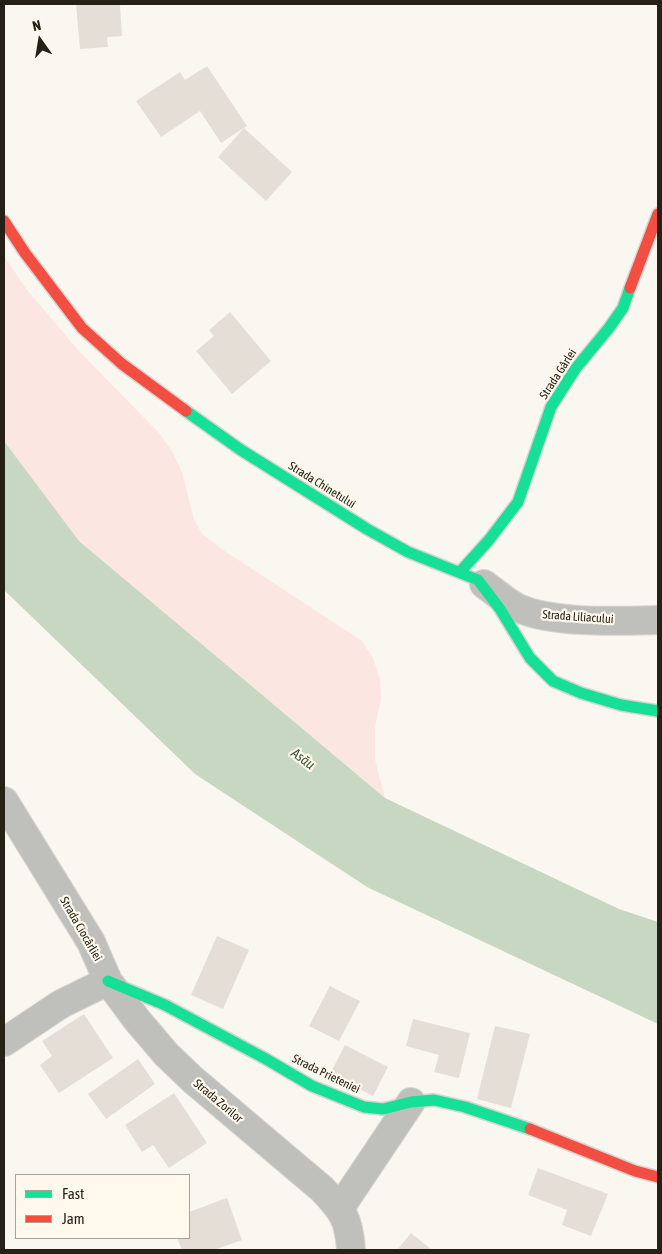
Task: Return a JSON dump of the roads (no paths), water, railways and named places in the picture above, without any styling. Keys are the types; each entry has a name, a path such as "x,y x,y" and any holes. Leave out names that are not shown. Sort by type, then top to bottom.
{"street":[{"name":"Strada Gârlei","path":"469,576 489,540 518,502 551,407 576,368 623,308 658,214"},
{"name":"Strada Chinetului","path":"4,221 25,253 82,328 122,364 241,450 316,498 408,552 469,576"},
{"name":"Strada Liliacului","path":"469,576 518,608 548,618 626,621 658,620"},
{"path":"469,576 493,598 530,658 554,681 581,693 621,705 658,711"},
{"name":"Strada Ciocârliei","path":"4,801 91,942 108,982"},
{"path":"4,1042 61,1004 108,982"},
{"name":"Strada Prieteniei","path":"108,982 165,1005 312,1086 364,1107 383,1109 411,1102 434,1100 465,1107 528,1128 635,1171 658,1177"},
{"name":"Strada Zorilor","path":"108,982 166,1054 192,1079 322,1189 340,1208 348,1225 351,1250"},
{"path":"340,1208 411,1102"}],"water":[{"name":"Asău","path":"4,441 79,541 385,798 619,909 658,922 658,1024 367,887 195,774 4,590"}]}
